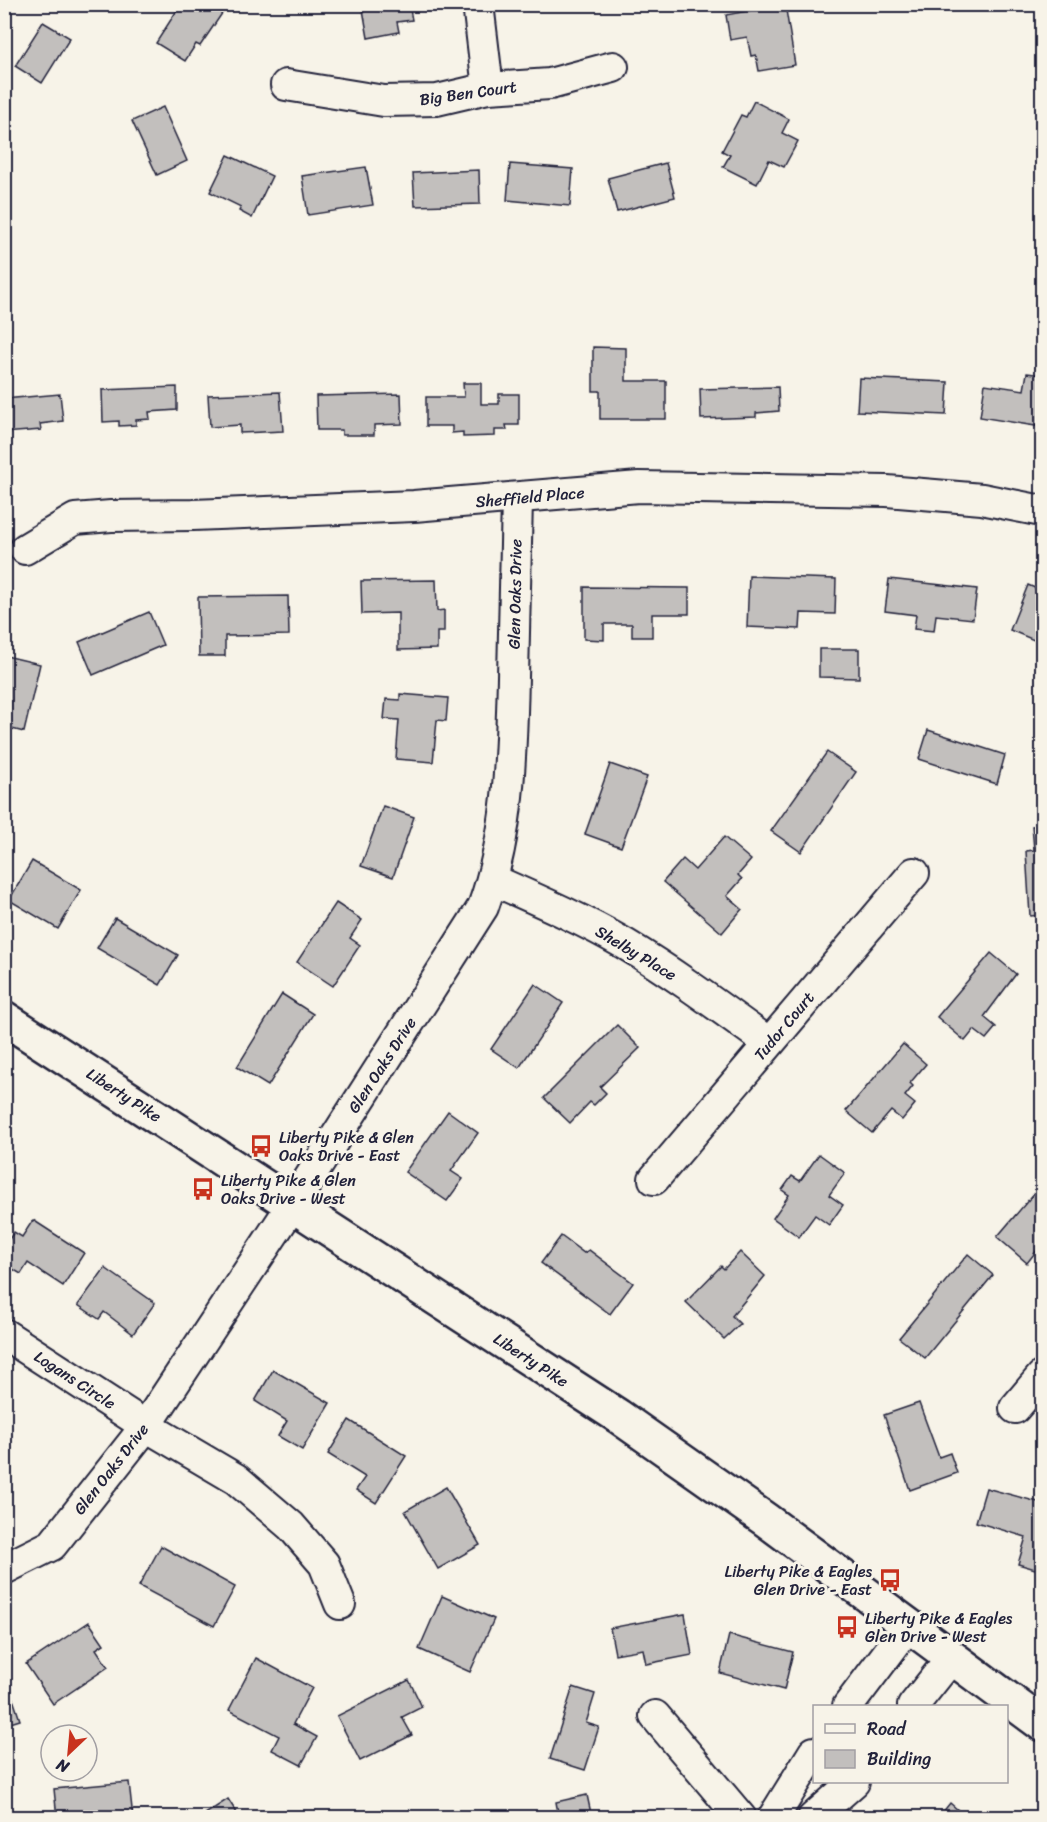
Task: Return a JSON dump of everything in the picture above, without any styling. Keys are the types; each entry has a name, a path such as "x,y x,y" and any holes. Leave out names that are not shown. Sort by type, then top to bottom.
{"street":[{"path":"478,4 488,88"},
{"name":"Big Ben Court","path":"286,85 384,101 437,100 488,88 550,84 613,67"},
{"name":"Sheffield Place","path":"25,549 75,519 84,518 313,510 517,499 639,487 887,491 982,499 1042,511"},
{"name":"Glen Oaks Drive","path":"4,1569 52,1545 146,1426 293,1204 483,907 493,880 505,821 511,770 517,499"},
{"name":"Tudor Court","path":"654,1179 914,873"},
{"name":"Shelby Place","path":"493,880 565,911 626,945 769,1043"},
{"name":"Liberty Pike","path":"4,1018 618,1416 766,1520 1042,1724"},
{"name":"Logans Circle","path":"4,1334 146,1426 236,1479 291,1526 324,1564 340,1604"},
{"path":"1015,1408 1042,1376"},
{"path":"849,1705 909,1625"},
{"path":"916,1705 952,1657"},
{"path":"655,1716 741,1818"},
{"path":"773,1818 813,1754"},
{"path":"813,1818 853,1783"}],"building":[{"path":"181,4 218,4 225,9 200,46 196,44 185,61 156,43"},
{"path":"362,4 409,4 412,20 397,22 399,32 368,38"},
{"path":"785,4 795,65 759,71 756,55 751,56 747,37 730,40 726,15"},
{"path":"43,22 70,38 42,83 15,66"},
{"path":"754,101 789,119 782,133 798,141 784,167 769,160 757,184 723,167 730,155 722,151 741,115 746,117"},
{"path":"163,107 187,161 157,175 132,121"},
{"path":"228,155 272,176 252,218 239,211 241,207 210,192"},
{"path":"666,163 675,197 617,212 608,178"},
{"path":"510,164 573,169 570,206 507,200"},
{"path":"366,167 373,205 308,215 302,176"},
{"path":"479,170 480,204 415,206 413,173"},
{"path":"593,347 626,348 626,381 666,381 666,419 600,419 600,391 593,391"},
{"path":"1027,373 1042,375 1042,427 980,417 985,384 1024,390"},
{"path":"859,378 948,382 946,415 857,411"},
{"path":"463,383 481,383 481,404 499,404 499,394 519,394 519,425 506,425 507,430 495,430 495,436 463,437 463,432 452,433 452,426 426,426 426,397 464,397"},
{"path":"177,387 177,410 149,412 150,419 136,420 136,425 119,426 119,421 103,422 102,390"},
{"path":"778,387 779,411 756,413 756,417 701,419 700,389"},
{"path":"280,392 283,431 240,433 240,425 210,427 208,395"},
{"path":"60,394 63,421 40,424 41,430 4,433 4,399"},
{"path":"401,394 402,424 374,425 374,435 342,435 342,430 317,430 316,396"},
{"path":"749,576 836,579 835,614 801,613 800,629 747,627"},
{"path":"889,579 977,589 973,619 936,615 934,631 914,629 916,615 885,611"},
{"path":"436,580 437,611 444,610 444,632 437,632 437,649 398,650 398,613 362,614 361,581"},
{"path":"1028,585 1042,591 1041,643 1010,630"},
{"path":"584,587 689,588 689,614 652,614 652,637 632,637 632,624 604,624 604,640 584,639"},
{"path":"288,596 289,635 225,636 225,656 199,656 198,597"},
{"path":"149,612 163,645 93,675 79,642"},
{"path":"819,649 859,649 859,678 819,677"},
{"path":"6,656 40,664 24,732 4,727"},
{"path":"400,694 448,698 446,721 437,720 433,762 396,759 399,720 384,719 386,699 400,700"},
{"path":"928,730 1005,755 997,784 919,759"},
{"path":"827,752 856,772 801,852 771,831"},
{"path":"610,764 647,777 621,847 585,834"},
{"path":"383,806 414,817 393,877 361,866"},
{"path":"1042,825 1042,915 1030,916 1026,851 1034,850 1032,826"},
{"path":"724,837 751,860 738,875 742,879 727,896 742,909 722,933 663,882 683,859 695,870"},
{"path":"32,861 81,890 58,929 9,900"},
{"path":"336,903 362,920 350,938 360,945 333,986 297,962"},
{"path":"115,918 178,955 160,985 97,948"},
{"path":"991,953 1016,974 984,1017 996,1027 986,1039 974,1030 965,1041 937,1017"},
{"path":"535,984 563,1003 519,1068 491,1049"},
{"path":"282,994 313,1014 268,1086 237,1067"},
{"path":"617,1025 640,1048 600,1087 606,1093 594,1105 590,1102 570,1123 544,1098"},
{"path":"903,1044 926,1064 910,1083 913,1086 905,1096 915,1104 902,1120 891,1111 872,1133 846,1111"},
{"path":"448,1111 478,1133 451,1171 463,1179 447,1201 405,1172"},
{"path":"819,1154 845,1173 829,1195 843,1205 829,1225 815,1215 799,1237 773,1218 789,1195 782,1190 792,1176 800,1181"},
{"path":"1042,1184 1042,1244 1027,1263 997,1237"},
{"path":"33,1220 84,1253 63,1286 28,1263 21,1274 4,1264 4,1246 14,1232 22,1237"},
{"path":"561,1236 584,1253 589,1250 633,1283 610,1314 541,1263"},
{"path":"740,1252 765,1276 732,1316 740,1324 724,1339 686,1302 721,1266 724,1269"},
{"path":"968,1254 993,1275 925,1358 899,1338"},
{"path":"105,1268 155,1303 133,1334 104,1312 99,1319 78,1305"},
{"path":"273,1370 330,1403 302,1450 278,1436 287,1421 255,1401"},
{"path":"919,1403 939,1457 950,1453 957,1473 910,1490 884,1415"},
{"path":"349,1420 406,1456 376,1503 356,1490 365,1477 328,1454"},
{"path":"446,1487 480,1545 438,1569 405,1511"},
{"path":"986,1488 1042,1503 1042,1571 1018,1564 1026,1537 976,1522"},
{"path":"161,1546 235,1587 214,1626 139,1586"},
{"path":"442,1596 494,1619 470,1672 419,1649"},
{"path":"685,1614 692,1655 646,1664 643,1649 615,1654 610,1628"},
{"path":"89,1622 104,1644 96,1649 108,1667 53,1704 26,1664"},
{"path":"729,1635 793,1652 784,1690 720,1673"},
{"path":"256,1658 312,1688 293,1724 317,1737 301,1765 272,1750 279,1736 229,1710"},
{"path":"6,1678 20,1720 4,1725 4,1679"},
{"path":"409,1680 422,1707 402,1717 412,1735 360,1761 337,1716"},
{"path":"573,1687 595,1694 586,1723 599,1727 585,1770 550,1759"},
{"path":"129,1782 133,1818 57,1818 54,1789"},
{"path":"587,1795 592,1818 559,1818 556,1802"},
{"path":"228,1799 240,1818 199,1818"},
{"path":"950,1803 967,1818 938,1818"}],"place":[{"name":"Liberty Pike & Glen Oaks Drive - East","path":"261,1146"},
{"name":"Liberty Pike & Glen Oaks Drive - West","path":"203,1189"},
{"name":"Liberty Pike & Eagles Glen Drive - East","path":"890,1580"},
{"name":"Liberty Pike & Eagles Glen Drive - West","path":"847,1627"}]}
